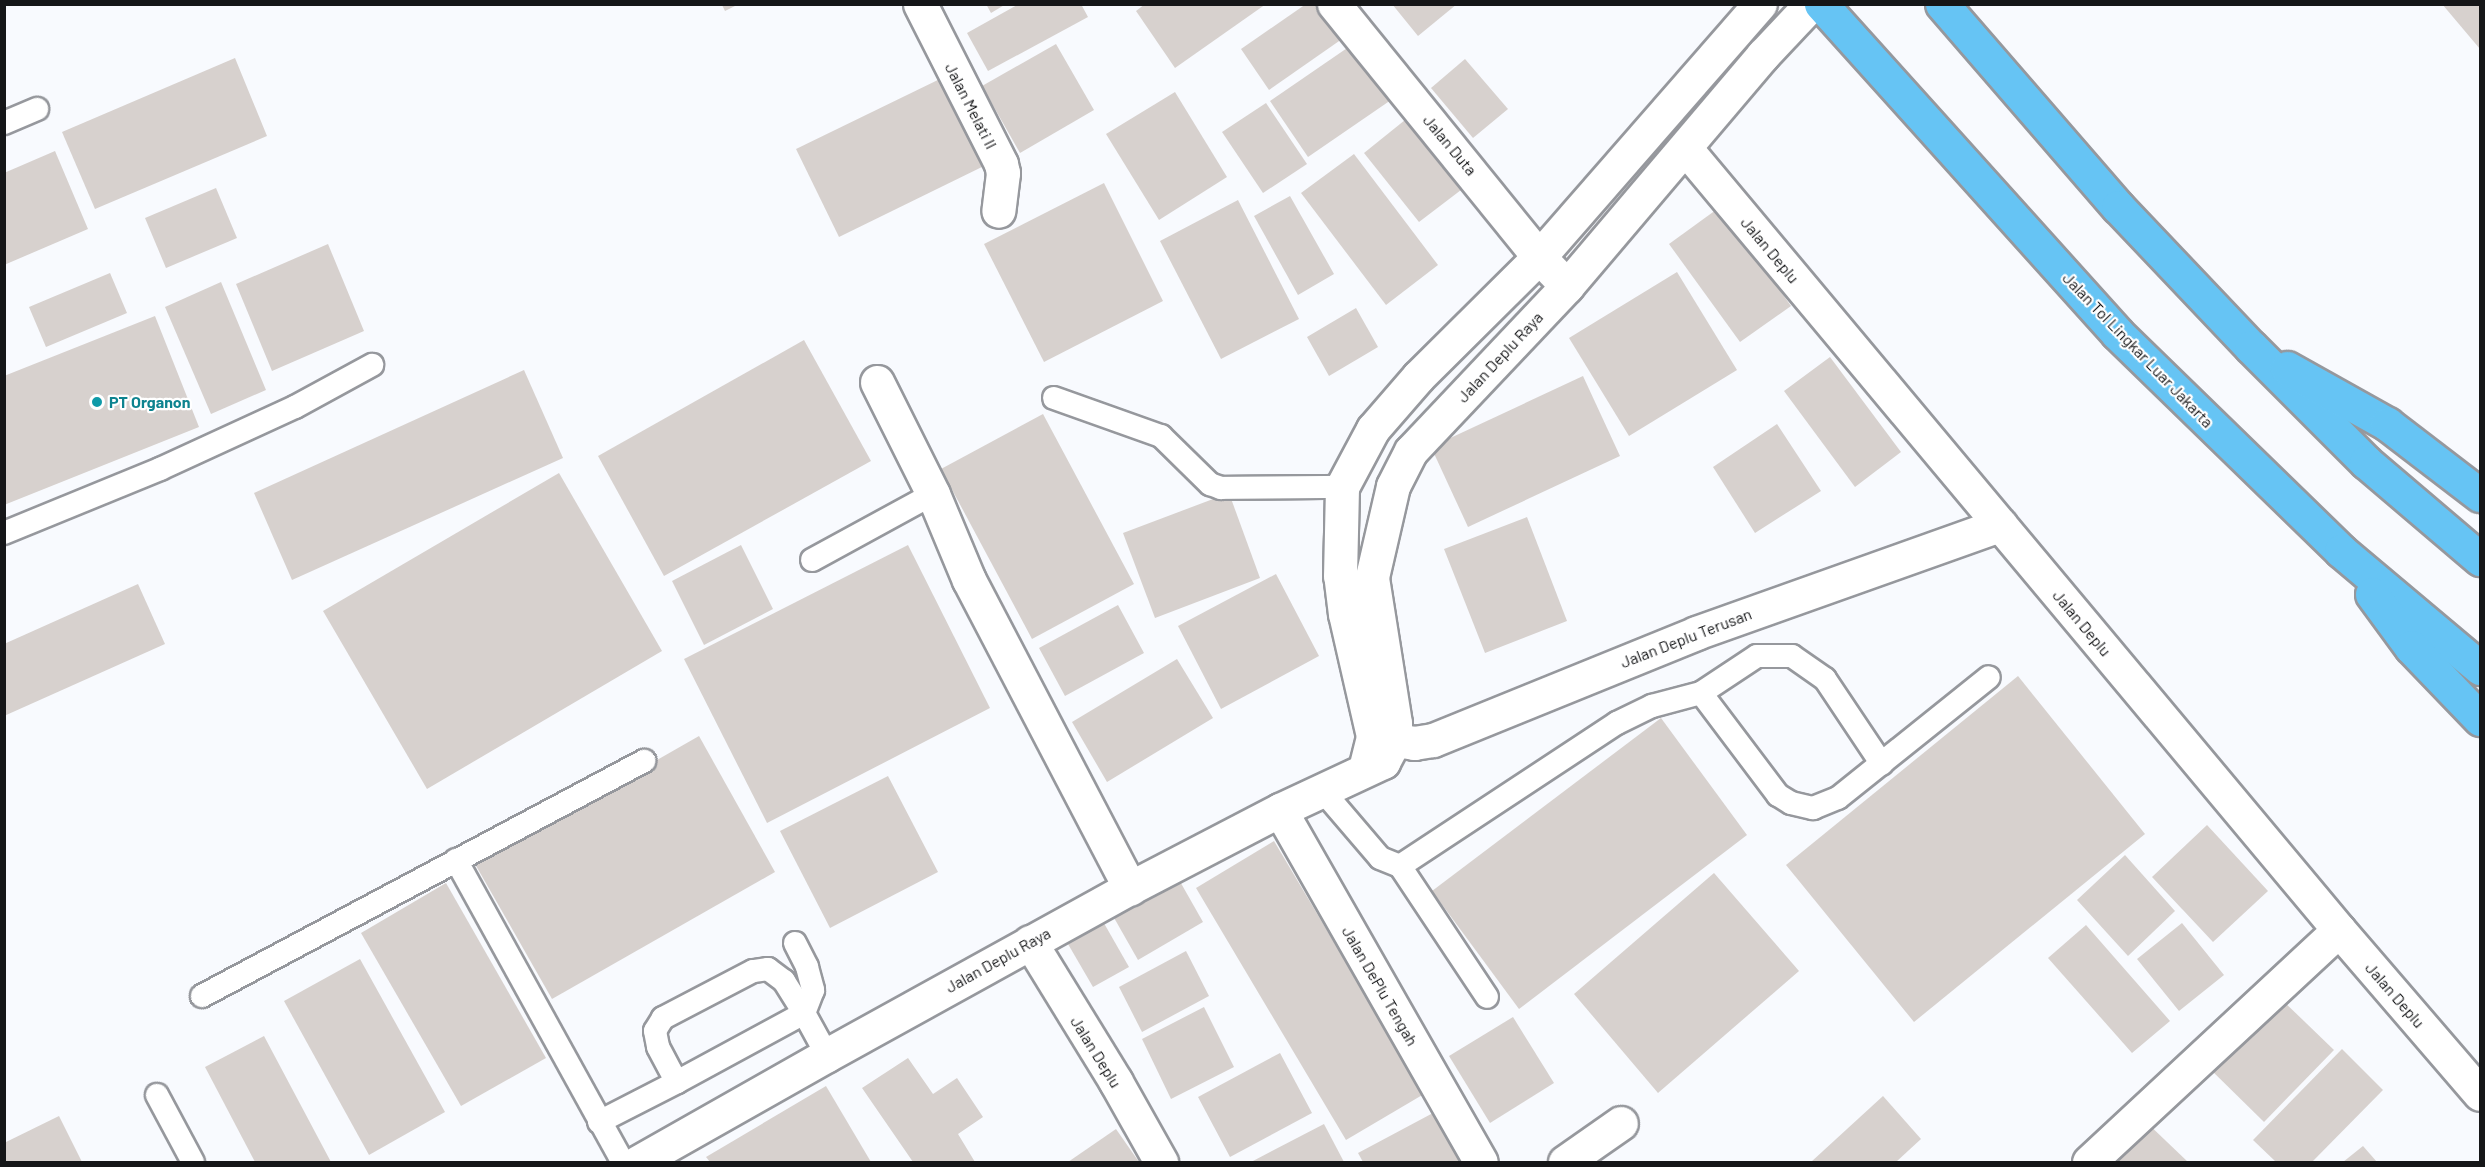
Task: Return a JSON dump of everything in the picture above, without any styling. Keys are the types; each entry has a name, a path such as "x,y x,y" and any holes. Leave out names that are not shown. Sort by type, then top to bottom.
{"highway":[{"name":"Jalan Tol Lingkar Luar Jakarta","path":"1821,4 1857,48 2117,333 2341,551 2481,668"},
{"path":"1942,4 2118,207 2251,348 2366,462 2481,559"},
{"path":"2251,348 2387,424 2481,495"},
{"path":"2341,551 2411,647 2481,719"}],"street":[{"name":"Jalan Melati II","path":"920,4 1001,164 1004,173 998,211"},
{"name":"Jalan Duta","path":"1334,4 1539,257 1567,286"},
{"name":"Jalan Deplu Raya","path":"1384,738 1345,614 1340,576 1342,487 1373,429 1418,378 1539,257 1761,4"},
{"name":"Jalan Deplu Raya","path":"638,1162 1030,942 1280,810 1365,769 1395,723 1372,577 1393,486 1411,451 1567,286 1686,149 1763,55 1811,4"},
{"name":"Jalan Deplu","path":"1686,149 2339,930 2481,1094"},
{"path":"877,382 933,494 969,580 1130,888"},
{"name":"Jalan Deplu Terusan","path":"1384,738 1414,743 1433,740 1696,633 2000,525"},
{"path":"1340,576 1372,577"},
{"name":"Jalan DePlu Tengah","path":"1280,810 1481,1162"},
{"path":"2089,1162 2339,930"},
{"name":"Jalan Deplu","path":"1030,942 1116,1082 1161,1162"},
{"path":"1565,1162 1621,1123"}],"lane":[{"path":"4,123 37,109"},
{"path":"4,533 61,512 295,407 372,365"},
{"path":"1054,398 1161,436 1210,484 1221,488 1342,487"},
{"path":"812,560 933,494"},
{"path":"1400,866 1617,723 1652,706 1701,693 1757,656 1792,656 1825,679 1882,764"},
{"path":"1701,693 1778,795 1791,803 1813,808 1838,798 1989,677"},
{"path":"202,996 644,761"},
{"path":"1322,790 1380,858 1400,866 1487,997"},
{"path":"456,860 623,1162"},
{"path":"599,1122 804,1013 813,990 807,967 795,943"},
{"path":"677,1082 658,1047 656,1032 663,1018 753,970 768,969 784,981 827,1055"},
{"path":"157,1095 193,1162"}],"building":[{"path":"986,4 1006,4 991,13"},
{"path":"1019,4 1081,4 1088,17 988,71 967,33"},
{"path":"1145,4 1266,4 1175,68 1136,11"},
{"path":"1306,4 1318,4 1342,39 1269,90 1241,49"},
{"path":"1392,4 1457,4 1418,36"},
{"path":"2442,4 2480,4 2480,49"},
{"path":"722,5 737,5 725,11"},
{"path":"1056,44 1094,110 1020,153 982,86"},
{"path":"1353,44 1391,100 1308,157 1270,101"},
{"path":"235,58 267,136 95,209 62,132"},
{"path":"1465,59 1508,109 1473,138 1431,88"},
{"path":"944,77 986,165 839,237 796,149"},
{"path":"1175,92 1227,177 1159,220 1106,134"},
{"path":"1266,103 1307,164 1263,193 1222,132"},
{"path":"1405,120 1461,190 1419,222 1364,153"},
{"path":"55,151 88,229 4,265 4,173"},
{"path":"1354,154 1438,265 1386,305 1301,193"},
{"path":"1104,183 1163,301 1044,362 984,244"},
{"path":"216,188 237,238 166,268 145,218"},
{"path":"1290,196 1334,274 1298,295 1254,216"},
{"path":"1238,200 1299,319 1221,359 1160,241"},
{"path":"1720,207 1791,306 1740,342 1669,244"},
{"path":"328,244 364,331 272,371 236,284"},
{"path":"1677,272 1737,370 1629,436 1569,338"},
{"path":"110,273 127,313 46,347 29,307"},
{"path":"221,282 266,390 211,414 165,307"},
{"path":"1356,308 1378,347 1329,376 1307,337"},
{"name":"PT Organon","path":"155,316 199,427 4,505 4,376"},
{"path":"804,340 871,461 664,576 598,456"},
{"path":"1830,357 1901,452 1855,487 1784,391"},
{"path":"524,370 563,458 292,580 254,493"},
{"path":"1583,376 1620,456 1468,527 1431,447"},
{"path":"1043,414 1134,584 1032,639 941,469"},
{"path":"1777,424 1821,491 1755,533 1713,467"},
{"path":"559,473 662,651 427,789 323,611"},
{"path":"1229,493 1260,578 1155,618 1123,533"},
{"path":"1527,517 1567,621 1485,653 1444,549"},
{"path":"741,545 773,609 704,645 672,581"},
{"path":"908,545 990,708 767,823 684,659"},
{"path":"1276,574 1319,656 1221,709 1178,626"},
{"path":"138,584 165,644 4,716 4,644"},
{"path":"1118,605 1144,653 1065,696 1039,648"},
{"path":"1177,659 1213,718 1107,782 1072,722"},
{"path":"2018,676 2145,834 1914,1022 1786,865"},
{"path":"1661,718 1747,835 1519,1009 1432,891"},
{"path":"699,736 775,872 552,999 475,864"},
{"path":"888,776 938,872 830,928 780,831"},
{"path":"2207,825 2268,891 2213,942 2152,877"},
{"path":"1274,841 1424,1094 1346,1140 1196,888"},
{"path":"2125,855 2175,911 2128,956 2077,900"},
{"path":"1714,873 1799,971 1658,1093 1574,994"},
{"path":"1178,878 1203,922 1138,960 1113,916"},
{"path":"446,883 546,1058 461,1106 361,933"},
{"path":"1097,911 1129,967 1093,987 1061,932"},
{"path":"2182,923 2224,975 2179,1011 2137,959"},
{"path":"2086,925 2170,1021 2132,1053 2048,958"},
{"path":"1186,951 1209,996 1142,1032 1119,987"},
{"path":"360,959 445,1112 369,1155 284,1001"},
{"path":"2277,995 2334,1050 2264,1122 2207,1066"},
{"path":"1204,1007 1234,1067 1171,1099 1142,1039"},
{"path":"1513,1017 1554,1083 1490,1123 1449,1056"},
{"path":"264,1036 331,1162 255,1162 205,1067"},
{"path":"2342,1049 2383,1090 2312,1162 2276,1162 2253,1140"},
{"path":"1280,1053 1312,1113 1230,1157 1198,1097"},
{"path":"908,1058 933,1094 957,1078 983,1117 958,1134 975,1162 913,1162 862,1088"},
{"path":"826,1086 871,1162 710,1162 706,1157"},
{"path":"1883,1096 1921,1139 1896,1162 1811,1162"},
{"path":"1433,1113 1460,1162 1363,1162 1358,1153"},
{"path":"59,1116 82,1162 4,1162 4,1143"},
{"path":"2143,1119 2188,1162 2100,1162"},
{"path":"1324,1124 1344,1162 1251,1162"},
{"path":"1116,1129 1139,1162 1068,1162"},
{"path":"2363,1146 2377,1162 2343,1162"}],"place":[{"name":"PT Organon","path":"97,402"}]}
